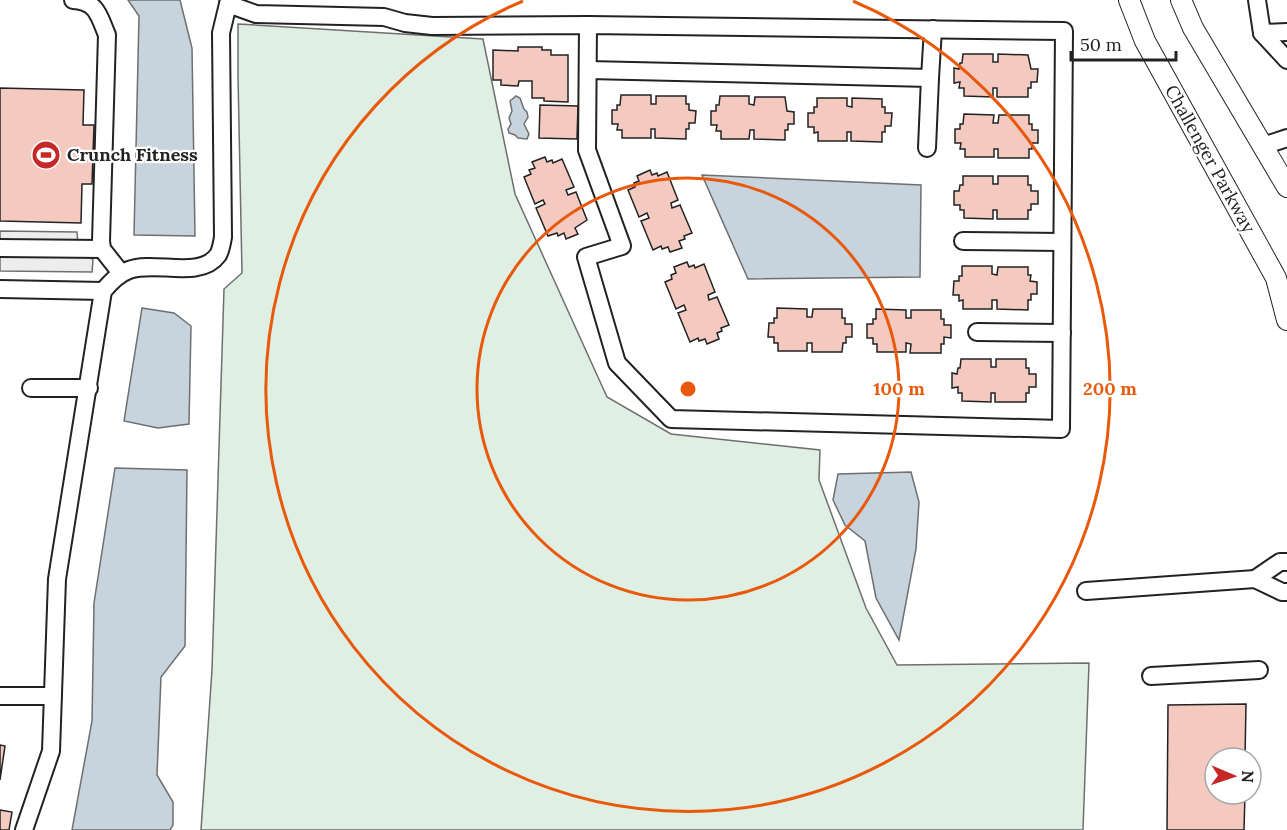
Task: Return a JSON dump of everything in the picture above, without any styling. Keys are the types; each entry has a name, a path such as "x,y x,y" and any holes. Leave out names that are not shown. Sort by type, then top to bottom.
{"main road":[{"name":"Challenger Parkway","path":"1129,0 1145,41 1276,278 1287,320"},
{"path":"1181,0 1193,28 1287,187"}],"street":[{"path":"73,0 83,0 96,9 107,35 102,249 121,273"},
{"path":"1257,0 1263,33 1287,60"},
{"path":"24,830 51,751 57,579 104,291 121,273 145,266 195,268 208,265 219,253 223,237 221,33 228,2 256,14 384,17 405,23 432,26 588,25 1064,31 1061,429 671,418 617,363 586,257 622,246 587,150 588,25"},
{"path":"927,148 933,29"},
{"path":"1263,33 1287,32"},
{"path":"588,70 930,78"},
{"path":"1263,146 1287,138"},
{"path":"963,241 1062,242"},
{"path":"0,248 102,249"},
{"path":"0,290 104,291"},
{"path":"977,332 1062,333"},
{"path":"31,387 89,388"},
{"path":"1255,579 1280,562 1287,562"},
{"path":"1086,591 1255,579 1282,592 1287,592"},
{"path":"1151,676 1259,670"},
{"path":"0,696 53,696"}],"green space":[{"path":"238,24 483,39 515,194 607,397 671,434 820,450 819,480 866,608 897,665 1089,663 1083,830 201,830 212,670 224,289 242,273"}],"shaded area":[{"path":"128,0 180,0 192,48 195,236 134,235 139,16"},
{"path":"516,96 520,98 527,112 528,117 524,124 529,134 527,139 518,138 509,133 508,129 511,124 509,118 512,111 510,101"},
{"path":"702,175 921,185 920,277 748,279"},
{"path":"0,231 77,232 78,245 93,260 92,272 0,271"},
{"path":"142,308 174,313 191,326 189,424 158,428 124,421"},
{"path":"115,468 187,470 185,646 161,677 157,775 173,802 173,825 170,830 72,830 92,721 94,603"},
{"path":"911,472 919,502 916,549 899,640 876,598 865,541 845,525 833,500 838,474"}],"building":[{"path":"518,47 542,47 542,50 551,50 551,55 568,55 568,102 532,98 532,81 519,81 518,86 501,85 501,80 493,80 493,50 518,51"},
{"path":"963,54 993,54 993,62 998,62 998,54 1028,55 1031,69 1038,69 1037,82 1031,82 1028,97 997,97 997,88 993,88 993,97 964,96 964,88 959,88 960,82 954,83 954,68 959,69"},
{"name":"Crunch Fitness","path":"0,88 84,90 83,125 94,125 92,184 82,184 81,223 0,221"},
{"path":"621,95 651,95 651,104 656,104 656,96 686,96 689,110 696,111 695,123 689,123 689,129 686,129 686,139 655,138 655,129 651,129 651,138 622,138 622,130 617,130 618,124 612,124 612,110 617,110 617,105 620,105"},
{"path":"720,96 749,96 749,104 754,105 755,97 785,97 787,111 794,112 794,124 788,124 788,130 785,130 785,140 754,139 754,130 750,130 749,139 721,139 721,131 716,131 717,125 711,125 711,111 716,111"},
{"path":"817,98 847,98 847,106 852,107 852,98 882,99 885,113 892,113 891,126 885,126 885,132 882,132 882,142 851,141 851,132 847,132 847,141 818,141 818,132 814,133 814,127 808,127 808,113 814,113"},
{"path":"540,105 578,106 577,139 539,138"},
{"path":"964,114 994,115 993,123 998,123 999,115 1029,115 1032,130 1038,130 1038,143 1032,143 1029,158 998,158 998,149 994,149 994,157 965,157 965,149 960,149 961,143 955,143 955,129 960,129 960,124 963,124"},
{"path":"545,157 547,162 552,160 553,163 562,159 574,187 566,190 568,195 576,192 587,220 575,228 578,234 566,239 564,233 558,236 557,233 548,236 536,208 545,204 543,200 535,204 524,177 531,174 529,170 535,168 532,162"},
{"path":"650,170 652,175 657,173 658,176 667,172 678,200 671,203 672,208 680,205 692,233 679,241 682,248 670,252 668,247 662,249 661,246 653,250 641,221 649,218 647,213 639,217 628,190 635,187 634,183 639,181 637,176"},
{"path":"963,176 993,176 993,184 998,184 998,176 1028,176 1031,191 1038,191 1038,204 1031,204 1028,219 997,219 997,210 993,210 993,219 964,218 964,210 960,210 960,205 954,205 954,191 959,191 960,185 963,185"},
{"path":"687,262 689,267 694,265 695,268 704,264 715,292 708,295 709,300 717,297 729,325 721,328 722,331 717,333 719,339 707,344 705,339 699,341 698,338 690,342 678,313 686,310 684,305 676,309 665,282 672,279 671,275 676,273 674,267"},
{"path":"962,266 992,266 992,274 997,275 998,267 1028,267 1028,275 1031,275 1030,281 1037,282 1037,294 1031,294 1031,300 1028,300 1028,310 997,309 997,300 992,300 992,309 963,309 963,300 959,301 959,295 953,295 954,281 959,281 959,276 962,276"},
{"path":"777,308 807,309 807,317 812,317 813,309 842,309 845,324 852,324 852,337 846,337 842,352 812,352 812,343 807,343 807,351 778,351 778,343 774,343 774,337 768,337 769,323 774,323 774,318 777,318"},
{"path":"876,309 906,310 906,318 911,318 911,310 941,310 944,325 951,325 951,338 944,337 941,353 910,353 911,344 906,343 906,352 877,352 877,344 873,344 873,338 867,338 867,324 873,324 873,319 876,319"},
{"path":"961,359 991,359 991,367 996,367 996,359 1026,359 1029,374 1036,374 1036,387 1029,387 1026,402 995,402 995,393 991,393 991,402 962,401 962,393 958,393 958,387 952,388 952,373 957,374"},
{"path":"1246,704 1245,746 1203,746 1203,806 1245,806 1244,830 1167,830 1168,705"},
{"path":"0,745 5,746 0,780"},
{"path":"0,810 12,812 9,830 0,830"}],"place":[{"name":"Crunch Fitness","path":"46,155"}]}
